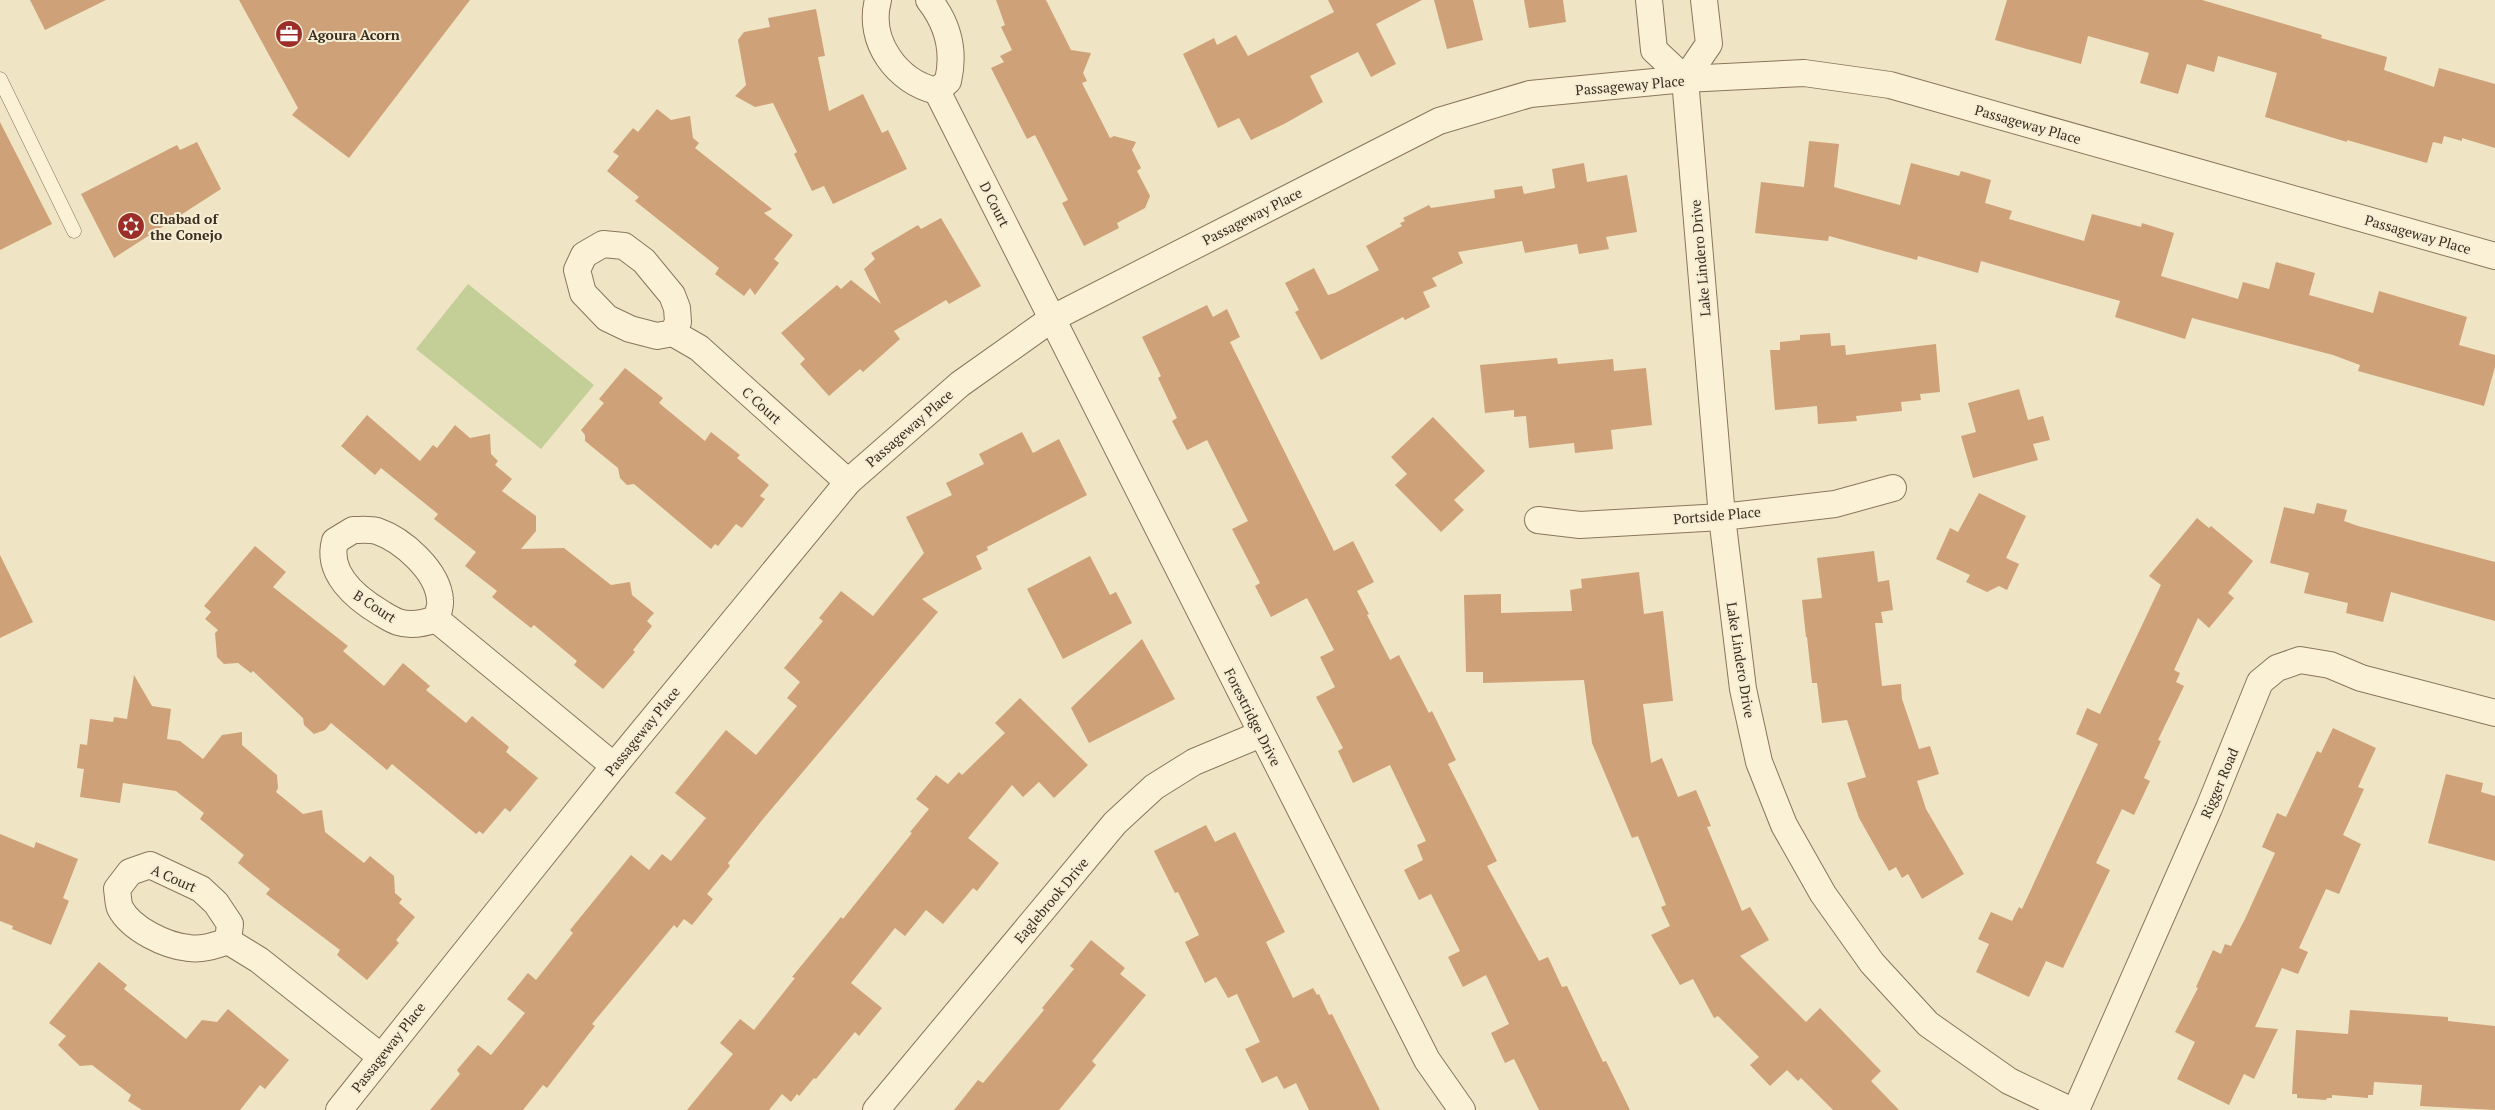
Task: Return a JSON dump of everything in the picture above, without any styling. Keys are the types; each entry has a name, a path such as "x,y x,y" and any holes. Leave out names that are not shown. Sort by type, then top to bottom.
{"street":[{"path":"878,0 875,17 882,47 900,73 923,88 937,91 948,81 951,51 945,26 929,0"},
{"path":"1649,0 1654,50 1684,79 1709,44 1704,0"},
{"name":"Passageway Place","path":"338,1110 614,766 848,482 960,384 1053,318 1439,121 1530,94 1684,79 1804,73 1890,84 2495,256"},
{"name":"Lake Lindero Drive","path":"1684,79 1722,517 1742,689 1759,762 1784,825 1823,894 1872,963 1928,1024 2009,1081 2070,1110"},
{"name":"D Court","path":"937,91 1053,318"},
{"name":"Forestridge Drive","path":"1053,318 1261,734 1427,1060 1462,1110"},
{"name":"C Court","path":"673,333 699,348 848,482"},
{"name":"Portside Place","path":"1538,520 1580,525 1722,517 1835,504 1893,488"},
{"path":"436,619 614,766"},
{"name":"Rigger Road","path":"2076,1110 2209,808 2260,682 2277,668 2300,660 2330,665 2361,678 2495,713"},
{"name":"Eaglebrook Drive","path":"876,1110 1115,823 1154,787 1194,762 1261,734"},
{"path":"228,941 259,960 380,1056"}],"lane":[{"path":"0,79 74,232"}],"green space":[{"path":"468,284 594,385 541,449 416,349"}],"building":[{"path":"30,0 106,0 45,30"},
{"path":"239,0 470,0 349,158 292,115 298,108"},
{"path":"996,0 1046,0 1071,50 1091,53 1083,73 1087,81 1082,83 1110,138 1114,136 1136,142 1132,150 1141,168 1137,171 1150,196 1145,208 1117,223 1119,228 1084,246 1062,203 1068,200 1035,135 1027,139 991,68 1004,62 1000,56 1012,50 1001,27 1005,25"},
{"path":"1328,0 1422,0 1376,24 1396,64 1371,77 1358,52 1310,76 1323,102 1284,124 1251,140 1239,118 1218,128 1183,54 1214,38 1217,45 1236,35 1248,56 1334,12"},
{"path":"1434,0 1473,0 1483,40 1447,49"},
{"path":"1524,0 1563,0 1566,22 1529,28"},
{"path":"2007,0 2202,0 2322,35 2321,38 2387,57 2384,70 2434,87 2439,68 2495,84 2495,148 2462,138 2462,141 2444,136 2442,144 2433,142 2427,163 2347,140 2347,142 2265,117 2277,73 2218,56 2214,72 2187,64 2178,94 2140,83 2149,53 2088,36 2081,64 1995,40"},
{"path":"816,9 825,56 818,57 829,111 863,94 882,133 888,130 907,169 833,204 824,186 812,191 794,154 797,152 773,103 755,107 735,96 746,85 738,40 744,32 770,27 768,18"},
{"path":"657,109 671,120 690,116 693,138 699,143 695,148 772,209 764,213 793,235 774,259 779,263 755,295 750,288 744,296 715,274 719,268 635,201 639,197 607,171 619,156 613,152 633,128 638,132"},
{"path":"0,122 52,224 0,250"},
{"path":"1809,141 1839,144 1834,187 1900,205 1911,163 1959,176 1961,171 1991,180 1985,203 2012,211 2009,219 2084,241 2092,214 2141,227 2142,223 2174,233 2161,276 2238,299 2243,282 2269,289 2276,262 2315,273 2309,295 2373,313 2379,291 2467,317 2459,345 2495,355 2495,367 2484,406 2358,371 2360,365 2333,355 2192,318 2185,339 2115,317 2120,301 1981,261 1978,273 1918,256 1917,260 1829,236 1828,241 1755,233 1761,182 1804,187"},
{"name":"Chabad of the Conejo","path":"197,142 221,189 114,258 81,194 177,145 180,150"},
{"path":"1584,163 1587,182 1627,175 1637,232 1606,237 1609,249 1579,254 1577,244 1525,253 1522,241 1458,252 1463,263 1432,278 1437,286 1423,292 1430,307 1405,320 1403,317 1321,360 1295,312 1299,310 1285,283 1314,268 1328,295 1335,293 1379,270 1366,246 1402,226 1400,223 1405,221 1403,218 1429,205 1431,208 1495,198 1494,190 1522,186 1524,194 1555,188 1552,169"},
{"path":"941,218 981,286 949,304 946,300 894,331 900,339 863,372 860,369 829,396 800,364 805,359 781,333 837,285 841,289 851,280 881,304 864,269 875,259 871,253 918,225 921,229"},
{"path":"1207,305 1213,317 1227,309 1240,337 1230,342 1334,551 1353,541 1374,582 1357,591 1390,660 1399,655 1429,713 1432,711 1456,760 1448,764 1497,861 1487,866 1539,961 1548,957 1562,987 1567,986 1603,1062 1606,1061 1630,1110 1539,1110 1514,1059 1505,1063 1491,1033 1509,1024 1486,975 1463,987 1448,957 1460,951 1431,894 1419,900 1404,870 1423,860 1417,845 1426,841 1390,765 1353,783 1338,751 1343,748 1316,697 1335,687 1320,657 1334,650 1307,598 1271,617 1255,586 1260,583 1232,529 1248,521 1207,440 1187,450 1172,421 1177,418 1158,378 1161,376 1142,337"},
{"path":"1830,333 1831,346 1845,345 1846,355 1936,344 1940,392 1920,394 1921,400 1901,402 1902,411 1856,416 1857,421 1818,424 1817,406 1775,410 1770,350 1780,350 1780,342 1800,340 1800,335"},
{"path":"1557,358 1558,364 1613,359 1614,371 1646,368 1652,425 1611,430 1613,449 1575,453 1574,443 1529,448 1526,416 1514,417 1514,410 1485,413 1480,365"},
{"path":"625,368 663,398 659,403 705,441 711,432 740,455 737,458 769,485 760,496 765,499 742,528 736,524 718,546 715,544 711,549 634,484 627,485 620,478 618,468 585,441 585,435 581,430 604,403 599,399"},
{"path":"2019,389 2028,420 2043,416 2050,440 2033,444 2038,460 1973,478 1961,436 1976,432 1968,403"},
{"path":"367,415 420,461 433,445 437,448 455,425 470,438 490,434 491,454 498,461 495,465 512,479 502,491 536,516 536,531 521,549 564,548 611,585 630,582 632,595 654,613 647,621 652,626 633,650 635,652 603,689 574,665 577,661 534,625 531,628 492,597 497,591 465,566 476,552 434,519 438,514 381,468 375,475 341,446"},
{"path":"1433,417 1485,471 1454,500 1464,510 1441,532 1395,485 1407,474 1391,457"},
{"path":"1022,432 1033,453 1059,439 1087,495 987,547 988,550 976,556 982,569 922,599 938,612 728,863 730,866 707,894 713,899 692,925 684,919 677,928 674,925 592,1024 595,1026 547,1088 543,1085 523,1110 430,1110 460,1074 457,1070 478,1045 491,1055 525,1013 507,999 528,973 536,980 573,933 570,930 631,855 649,870 662,854 671,861 706,818 675,793 726,730 756,755 797,706 787,698 800,682 784,668 823,621 819,618 841,591 873,616 924,553 906,517 952,495 946,483 984,464 979,454"},
{"path":"1979,493 2026,516 2006,558 2019,564 2007,590 1999,586 1987,592 1966,582 1970,575 1936,559 1950,528 1958,532"},
{"path":"2317,503 2347,510 2344,521 2358,526 2495,562 2495,621 2391,592 2383,622 2346,613 2348,603 2304,593 2309,573 2270,563 2284,507 2314,514"},
{"path":"2197,518 2209,528 2211,526 2253,561 2228,593 2234,598 2209,628 2198,618 2174,670 2180,673 2176,682 2184,686 2158,740 2161,741 2144,778 2150,781 2134,815 2122,809 2096,863 2110,870 2063,968 2046,961 2029,997 1976,972 1989,944 1978,939 1991,912 2012,921 2019,907 2022,909 2098,744 2076,734 2087,708 2100,714 2161,585 2149,576"},
{"path":"255,546 286,572 273,587 348,646 343,651 384,686 403,663 430,686 426,690 466,723 472,716 509,747 506,752 538,778 510,812 505,808 483,834 479,831 476,834 392,764 387,770 331,723 325,730 314,734 304,725 303,718 253,671 251,673 238,663 224,664 217,657 215,633 218,630 205,619 211,612 204,606"},
{"path":"1874,551 1878,582 1889,580 1893,610 1881,612 1883,623 1875,623 1882,686 1901,684 1902,699 1919,749 1930,746 1939,774 1917,781 1926,809 1964,874 1922,899 1908,874 1902,878 1896,867 1889,871 1859,818 1847,783 1866,777 1847,720 1822,723 1817,683 1812,683 1802,600 1822,598 1817,558"},
{"path":"0,555 33,622 0,638"},
{"path":"1090,556 1110,595 1116,592 1132,623 1063,659 1027,589"},
{"path":"1639,572 1644,614 1663,611 1673,701 1643,704 1651,763 1662,758 1678,797 1696,790 1711,826 1707,827 1742,911 1750,907 1769,940 1740,956 1806,1022 1820,1008 1881,1071 1871,1081 1899,1110 1833,1110 1801,1078 1798,1081 1787,1070 1770,1086 1750,1065 1759,1057 1718,1016 1714,1018 1693,979 1680,985 1651,935 1670,926 1661,907 1666,905 1638,836 1632,838 1592,743 1584,680 1483,683 1483,672 1466,672 1464,595 1501,594 1501,613 1572,611 1570,590 1582,588 1581,579"},
{"path":"1142,639 1175,699 1089,743 1071,708"},
{"path":"134,675 152,706 171,709 167,739 180,741 203,759 222,735 242,732 242,745 277,775 278,788 276,792 303,814 322,810 325,832 364,863 370,856 394,876 395,893 402,899 399,903 415,917 396,940 399,943 367,980 337,955 340,950 266,894 270,889 238,863 244,855 200,819 204,813 176,791 123,783 120,803 80,797 84,769 77,768 80,744 87,745 90,719 113,722 114,717 127,719"},
{"path":"1020,698 1088,765 1054,798 1039,782 1023,797 1012,785 968,838 999,863 977,891 973,888 943,924 926,910 905,936 895,928 851,983 882,1008 859,1036 855,1032 816,1079 814,1078 799,1096 797,1094 791,1102 782,1094 769,1110 687,1110 733,1054 720,1043 740,1019 754,1030 795,978 792,977 841,917 843,919 912,833 910,832 929,809 916,799 936,775 948,784 959,772 962,775 1005,733 995,723"},
{"path":"2333,728 2376,748 2358,787 2364,789 2343,835 2361,844 2339,894 2326,889 2299,948 2308,952 2298,974 2282,968 2255,1027 2278,1029 2254,1079 2244,1074 2229,1105 2177,1079 2195,1042 2175,1032 2198,988 2196,987 2213,950 2221,954 2225,944 2231,946 2245,919 2275,853 2262,847 2277,813 2286,817 2317,751 2321,753"},
{"path":"2446,774 2483,783 2481,792 2495,796 2495,861 2428,843"},
{"path":"1206,825 1215,842 1235,832 1285,932 1266,942 1293,998 1313,988 1317,995 1319,994 1329,1015 1332,1014 1380,1110 1309,1110 1296,1083 1284,1089 1277,1076 1262,1083 1245,1049 1260,1042 1237,994 1228,998 1216,977 1205,983 1185,942 1199,935 1178,892 1175,893 1154,851"},
{"path":"0,834 34,848 36,842 78,859 63,898 69,901 51,945 12,929 13,926 0,921"},
{"path":"1091,940 1125,968 1120,974 1146,995 1092,1061 1096,1065 1059,1110 954,1110 978,1080 983,1083 1044,1010 1042,1008 1074,969 1070,966"},
{"path":"99,962 127,985 124,989 186,1039 202,1020 217,1022 228,1009 289,1060 265,1089 260,1085 240,1110 142,1110 128,1101 131,1095 92,1065 80,1066 58,1045 66,1036 49,1023"},
{"path":"2350,1010 2448,1017 2448,1021 2495,1026 2495,1110 2420,1106 2422,1085 2374,1082 2373,1095 2368,1095 2368,1098 2332,1095 2332,1098 2327,1098 2326,1100 2297,1098 2297,1094 2292,1094 2296,1030 2348,1034"}],"place":[{"name":"Agoura Acorn","path":"289,34"},
{"name":"Chabad of the Conejo","path":"131,226"}]}
